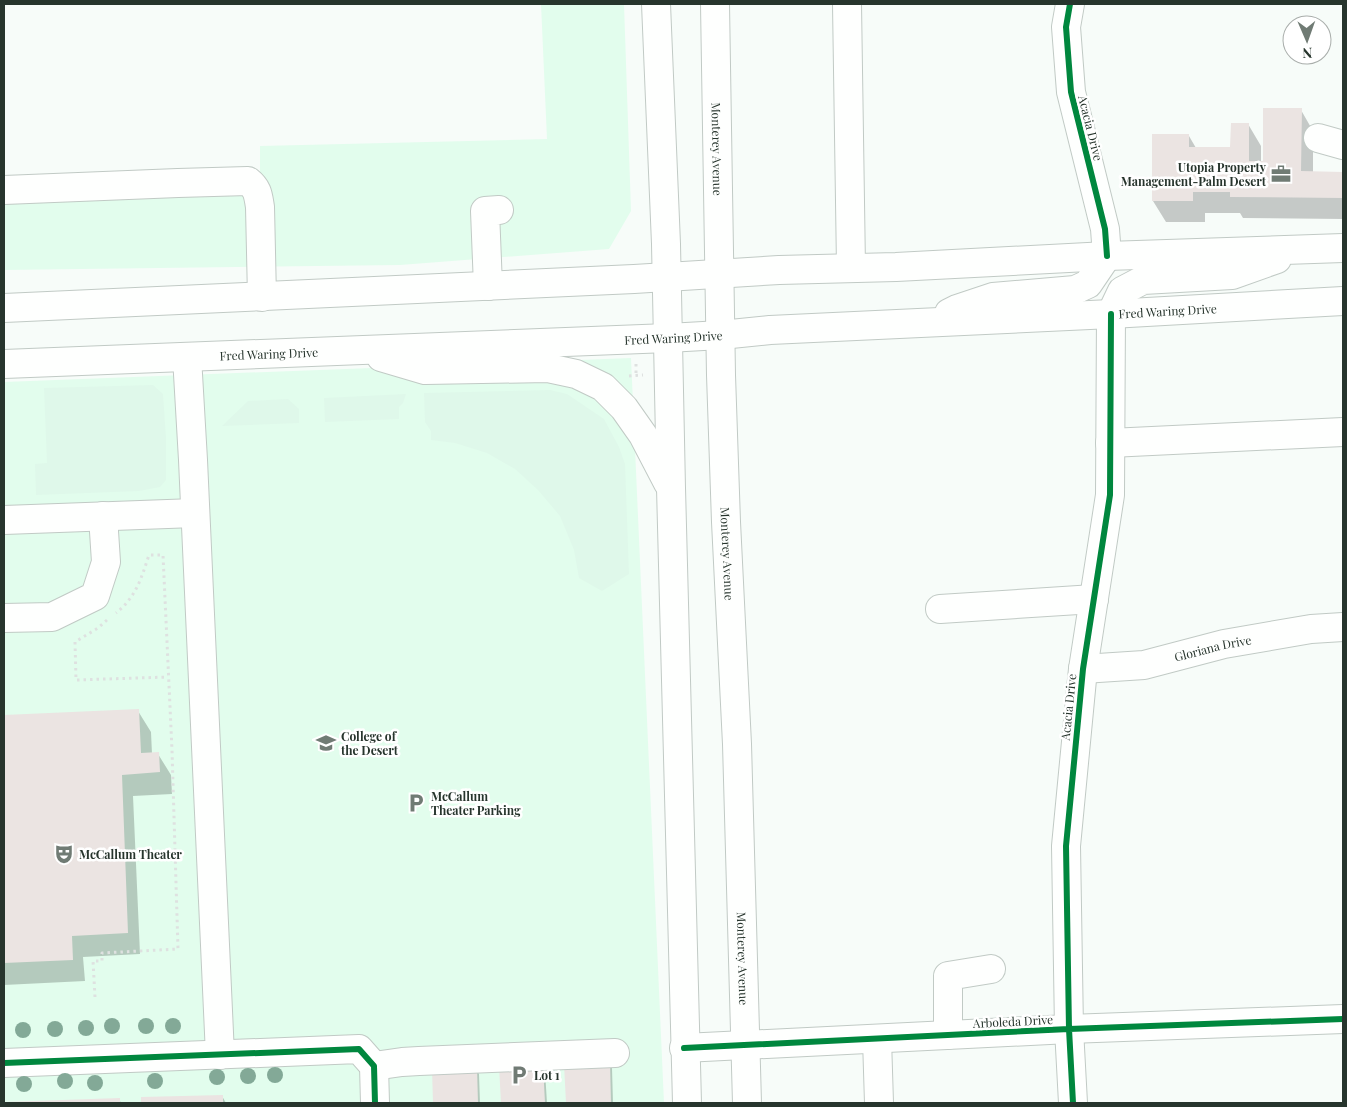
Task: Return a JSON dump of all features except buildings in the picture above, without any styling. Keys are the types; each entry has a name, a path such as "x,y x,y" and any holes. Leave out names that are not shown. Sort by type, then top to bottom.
{"main road":[{"path":"656,4 668,338 684,1048 687,1103"},
{"name":"Monterey Avenue","path":"715,4 719,274 726,513 737,744 747,1103"},
{"path":"847,4 851,267"},
{"name":"Acacia Drive","path":"1070,4 1066,27 1071,92 1105,229 1107,256"},
{"path":"1318,138 1343,145"},
{"path":"4,190 248,181 254,186 258,194 260,208 262,297"},
{"path":"488,286 485,211 500,210"},
{"path":"4,308 488,286 779,270 896,267 1107,256 1343,248"},
{"path":"1111,314 1122,291 1143,280 1232,275 1311,249"},
{"path":"932,322 957,309 993,297 1075,290 1088,284 1107,256"},
{"name":"Fred Waring Drive","path":"4,364 668,338 770,330 1343,301"},
{"name":"Acacia Drive","path":"1073,1103 1069,1029 1066,846 1083,669 1110,495 1111,314"},
{"path":"360,351 424,370 548,368 576,374 603,387 624,408 643,435 671,488"},
{"path":"187,357 220,1055"},
{"path":"1110,443 1343,432"},
{"path":"4,520 195,513"},
{"path":"4,618 52,617 95,596 106,562 103,516"},
{"path":"940,609 1094,598"},
{"name":"Gloriana Drive","path":"1083,669 1144,665 1224,644 1311,629 1343,627"},
{"path":"948,1035 948,976 990,969"},
{"name":"Arboleda Drive","path":"684,1048 1069,1029 1343,1019"},
{"path":"876,1039 879,1103"},
{"path":"4,1063 359,1049 374,1066 375,1103"},
{"path":"374,1066 419,1061 615,1053"}],"path":[{"path":"636,361 636,376"},
{"path":"95,997 93,961 102,961 102,953 178,949 168,677 163,555 149,555 140,583 125,606 98,628 75,642 76,680 168,677"}],"shaded area":[{"path":"541,4 624,4 631,211 609,249 400,265 4,270 4,182 260,174 260,146 547,139"},
{"name":"College of the Desert","path":"631,358 664,1103 4,1103 4,382"},
{"path":"153,385 163,394 166,480 160,487 139,491 36,495 35,464 47,463 44,388"},
{"path":"550,390 567,394 604,419 619,447 625,464 629,574 602,591 579,578 574,550 560,516 538,490 515,469 487,453 455,443 431,440 431,431 425,422 424,393"},
{"path":"406,394 403,403 399,407 399,419 325,422 324,398"},
{"path":"288,399 299,409 299,423 222,426 248,401"}],"cycle path":[{"path":"1070,4 1066,27 1071,92 1105,229 1107,256"},
{"path":"1073,1103 1069,1029 1066,846 1083,669 1110,495 1111,314"},
{"path":"684,1048 1069,1029 1343,1019"},
{"path":"4,1063 359,1049 374,1066 375,1103"}],"place":[{"name":"Utopia Property Management-Palm Desert","path":"1281,174"},
{"name":"College of the Desert","path":"326,743"},
{"name":"McCallum Theater Parking","path":"416,803"},
{"name":"McCallum Theater","path":"64,854"},
{"name":"Lot 1","path":"519,1075"}]}
